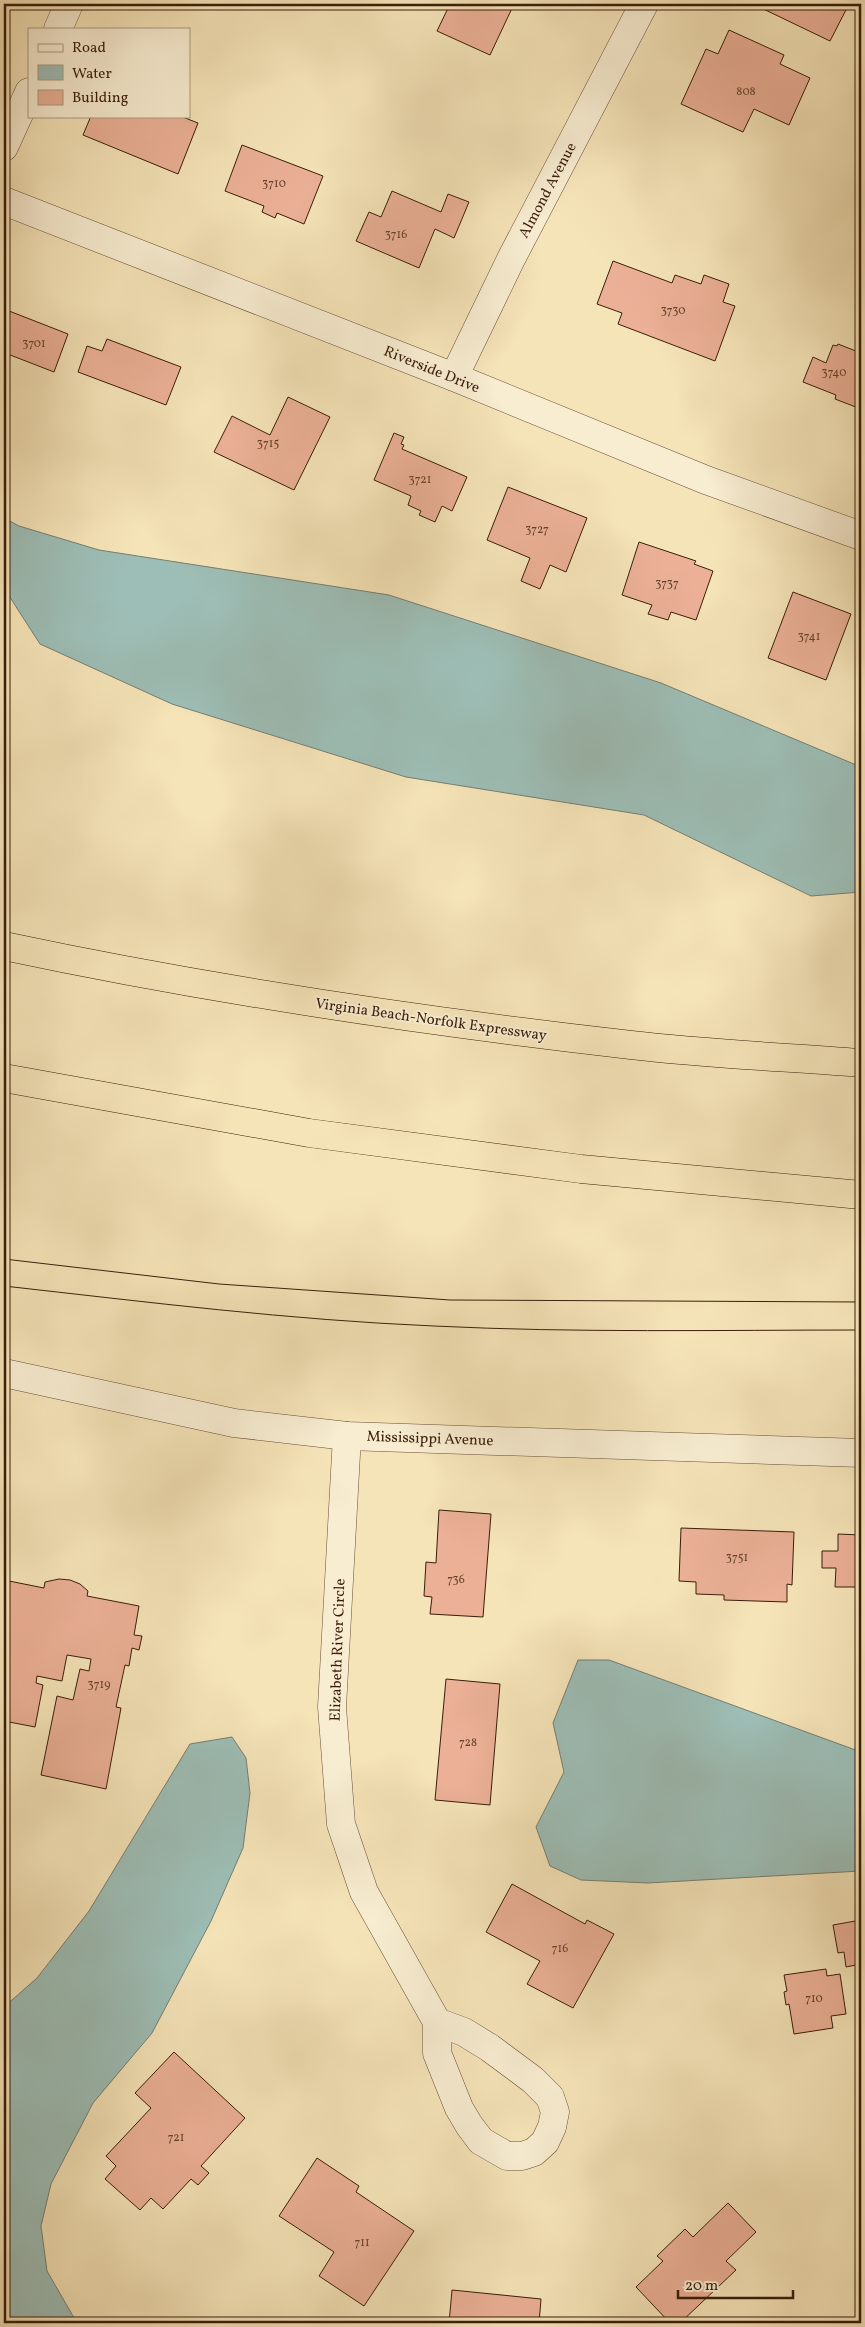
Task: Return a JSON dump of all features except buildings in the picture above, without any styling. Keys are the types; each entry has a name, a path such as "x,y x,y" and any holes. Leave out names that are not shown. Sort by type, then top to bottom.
{"highway":[{"name":"Virginia Beach-Norfolk Expressway","path":"4,946 88,964 363,1012 634,1046 861,1063"},
{"path":"4,1078 309,1133 581,1169 861,1195"}],"street":[{"path":"58,28 69,4"},
{"name":"Almond Avenue","path":"454,377 511,259 644,4"},
{"path":"4,147 28,94"},
{"name":"Riverside Drive","path":"4,202 454,377 706,480 861,536"},
{"name":"Mississippi Avenue","path":"4,1373 234,1423 347,1436 861,1453"},
{"name":"Elizabeth River Circle","path":"347,1436 332,1707 342,1824 364,1892 437,2022 437,2053 469,2125 481,2141 507,2156 522,2156 534,2152 545,2142 552,2127 555,2112 550,2097 533,2080 490,2048 464,2032 437,2022"}],"water":[{"path":"4,518 19,526 99,550 389,595 661,683 861,767 861,892 811,896 644,815 406,777 172,704 40,644 4,588"},
{"path":"578,1660 609,1660 861,1752 861,1871 648,1883 581,1880 550,1866 536,1827 564,1772 553,1723"},
{"path":"232,1737 246,1758 250,1793 243,1848 211,1921 152,2033 93,2103 51,2184 41,2226 47,2271 77,2323 4,2323 4,2007 37,1978 89,1911 190,1744"}],"tram line":[{"path":"4,1259 219,1284 450,1300 861,1302"},
{"path":"4,1286 272,1315 434,1326 594,1330 861,1330"}]}
